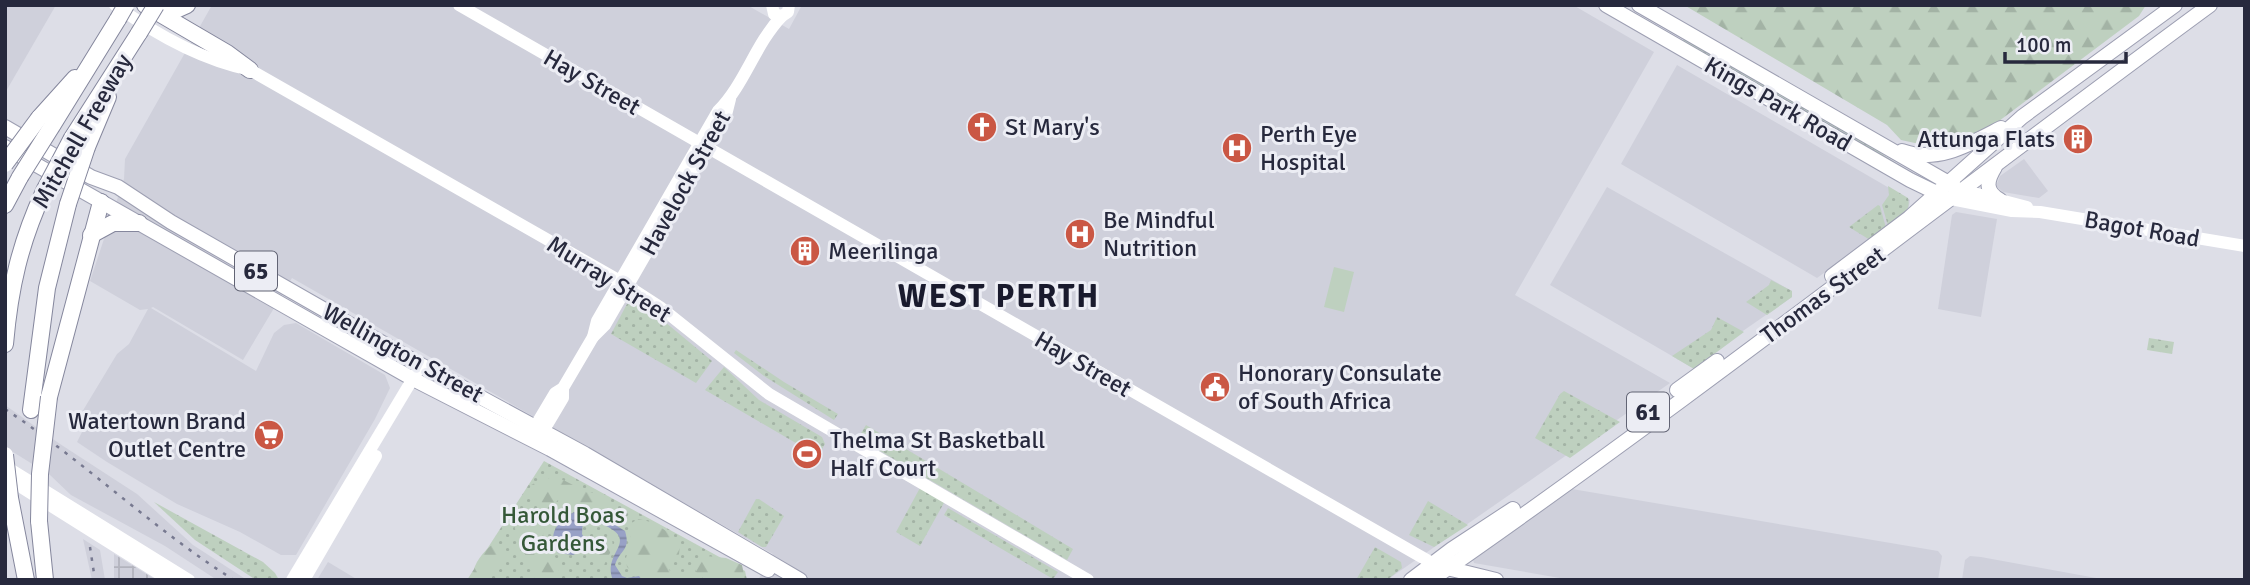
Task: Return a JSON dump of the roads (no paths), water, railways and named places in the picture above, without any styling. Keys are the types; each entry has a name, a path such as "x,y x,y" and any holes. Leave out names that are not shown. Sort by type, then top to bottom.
{"highway":[{"path":"151,7 165,12 187,5"},
{"path":"151,7 227,52 250,70"},
{"name":"Mitchell Freeway","path":"5,344 18,258 27,229 72,138 139,33 151,7"},
{"name":"Mitchell Freeway","path":"5,205 45,122 99,54 120,10"},
{"path":"31,410 47,288 68,204 87,147 123,59"},
{"path":"5,164 45,122"},
{"path":"45,580 39,521 42,447 49,397 101,202"},
{"path":"91,235 113,223 139,223"},
{"path":"5,293 18,258"},
{"path":"5,455 10,498 26,580"}],"main road":[{"name":"Hay Street","path":"459,5 1432,563 1496,580"},
{"name":"Kings Park Road","path":"1606,5 1910,180 1937,194 1957,195"},
{"name":"Kings Park Road","path":"1639,5 1948,183"},
{"name":"Thomas Street","path":"1411,580 1537,492 1909,218 2022,117 2175,5"},
{"name":"Thomas Street","path":"1431,580 1957,195 2210,5"},
{"name":"Murray Street","path":"120,10 221,64 250,70 624,283 660,307 769,394 1088,580"},
{"name":"Havelock Street","path":"536,434 555,393 564,388 593,337 597,321 624,283 703,146 718,111 730,99 779,10"},
{"path":"1847,125 1901,151 1929,156 1972,144 2022,117"},
{"name":"Wellington Street","path":"5,127 91,177 118,187 171,222 425,367 784,580"},
{"name":"Wellington Street","path":"5,146 417,381 536,434 800,580"},
{"path":"1998,162 1988,183 1989,191 2000,200"},
{"path":"1909,218 1917,198 1910,180"},
{"name":"Bagot Road","path":"1948,183 1957,195 2012,211 2040,212"},
{"name":"Bagot Road","path":"1957,195 2000,200 2040,212 2245,246"},
{"path":"171,222 184,248"},
{"path":"304,580 425,367"},
{"path":"292,580 417,381"},
{"path":"5,466 169,580"},
{"path":"5,477 189,580"}],"water":[{"path":"574,512 583,519 582,534 586,541 579,552 573,555 558,553 553,535 562,520"},
{"path":"609,521 625,531 627,542 615,565 622,576 639,576 642,580 613,580 612,561 620,541 611,529 597,522"}],"railway":[{"path":"5,409 175,539 234,580"},
{"path":"90,547 95,580"}],"place":[{"name":"St Mary's","path":"982,127"},
{"name":"Attunga Flats","path":"2078,139"},
{"name":"Perth Eye Hospital","path":"1237,148"},
{"name":"Be Mindful Nutrition","path":"1080,234"},
{"name":"Meerilinga","path":"805,251"},
{"name":"Honorary Consulate of South Africa","path":"1215,387"},
{"name":"Watertown Brand Outlet Centre","path":"269,435"},
{"name":"Thelma St Basketball Half Court","path":"807,454"}],"district":[{"name":"WEST PERTH","path":"999,296"}],"park label":[{"name":"Harold Boas Gardens","path":"563,529"}]}
